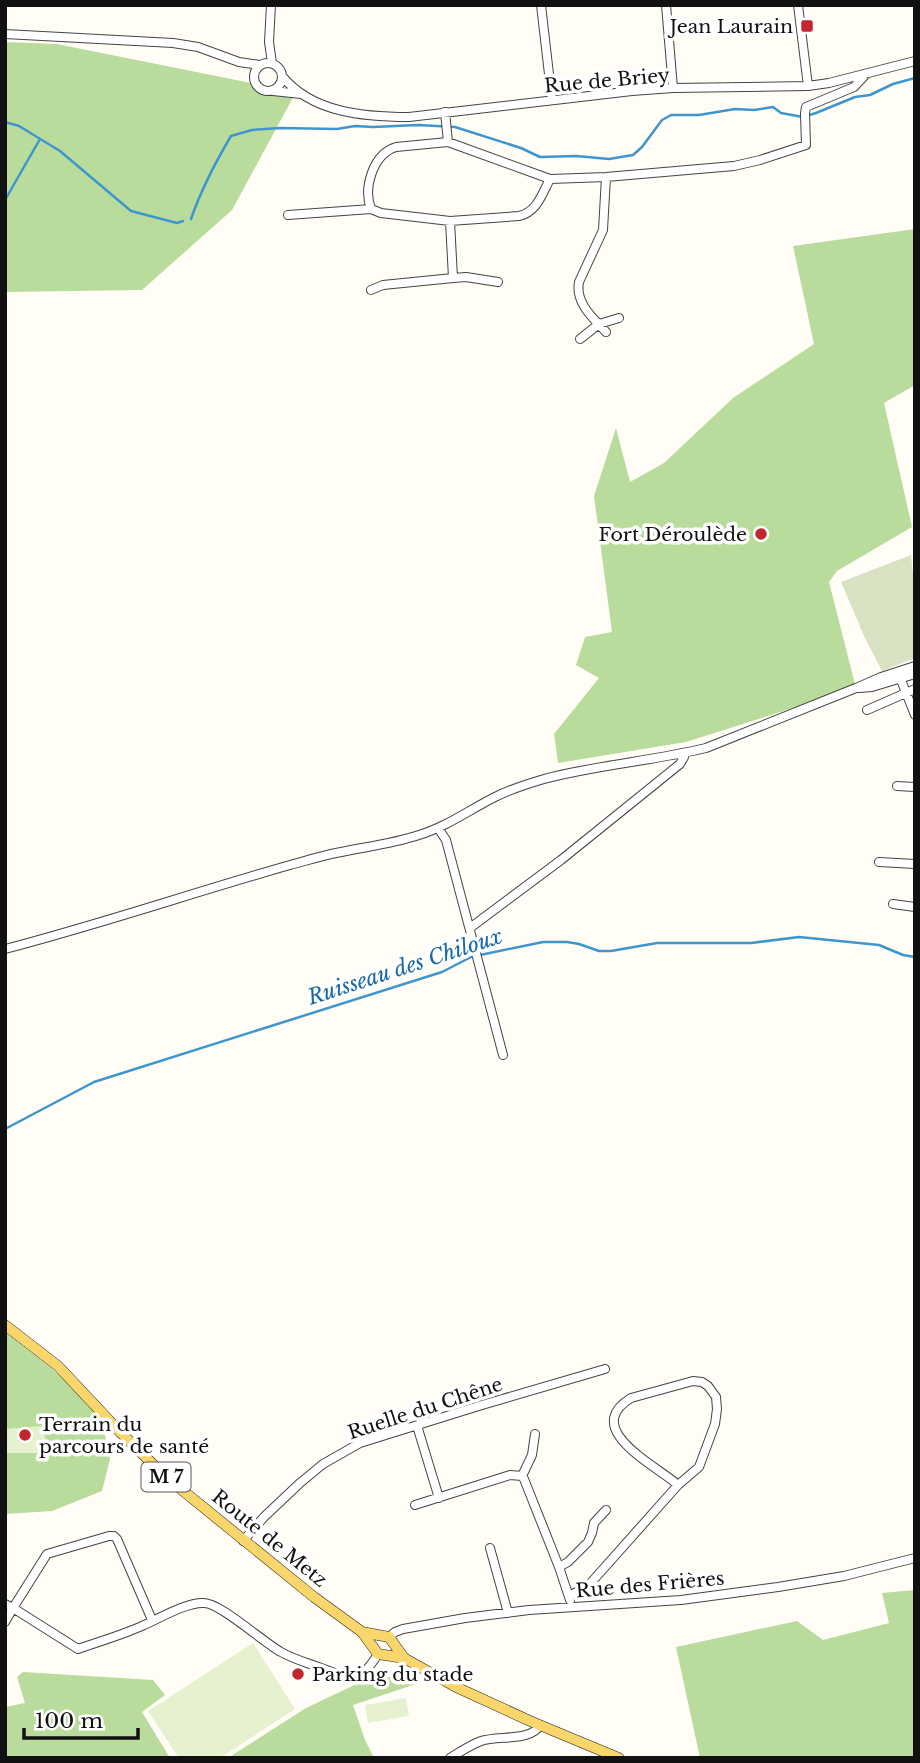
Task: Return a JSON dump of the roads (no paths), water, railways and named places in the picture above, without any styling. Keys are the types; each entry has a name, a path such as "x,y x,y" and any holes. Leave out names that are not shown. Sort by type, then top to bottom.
{"main road":[{"name":"Route de Metz","path":"5,1325 58,1366 166,1477 243,1541 362,1632 379,1652"},
{"name":"Route de Metz","path":"362,1632 388,1639"},
{"path":"379,1652 375,1639 388,1639 404,1658"},
{"path":"379,1652 391,1651 388,1639"},
{"path":"379,1652 404,1658 456,1687 616,1757"}],"street":[{"path":"271,5 269,42 272,64"},
{"path":"541,5 552,100"},
{"path":"666,5 673,88"},
{"path":"798,5 808,86"},
{"path":"5,34 173,43 207,50 239,62 272,64 279,68 282,76 280,85 273,91 260,89 250,72 239,62"},
{"name":"Rue de Briey","path":"282,76 303,95 336,109 373,116 409,117 445,116 552,100 673,88 808,86 915,61"},
{"path":"253,78 260,65"},
{"path":"371,209 368,200 371,177 384,153 396,147 447,138 550,179 721,168 760,160 806,145 805,109 857,85 866,74"},
{"name":"Rue de Briey","path":"273,91 303,95"},
{"path":"445,116 447,138"},
{"path":"606,177 603,230 577,289 583,306 606,332"},
{"path":"288,215 371,209 381,213 450,220 525,215 535,207 550,179"},
{"path":"450,220 453,278"},
{"path":"371,290 383,285 466,277 498,282"},
{"path":"580,339 599,324 619,318"},
{"path":"900,675 915,666"},
{"path":"5,949 288,866 400,840 439,828 520,786 608,765 706,748 881,677 915,674"},
{"path":"900,675 915,715"},
{"path":"867,710 915,689"},
{"path":"470,929 680,764 684,758 683,753"},
{"path":"897,786 915,787"},
{"path":"439,828 446,840 503,1055"},
{"path":"879,862 915,864"},
{"path":"893,904 915,907"},
{"name":"Ruelle du Chêne","path":"243,1541 300,1483 323,1464 360,1443 605,1369"},
{"path":"569,1595 588,1586 678,1485 699,1467 718,1409 716,1397 708,1386 693,1381 631,1398 623,1403 614,1416 615,1429 625,1445 678,1485"},
{"path":"418,1429 439,1498"},
{"path":"522,1476 532,1455 535,1434"},
{"path":"415,1505 510,1475 522,1476"},
{"path":"522,1476 559,1567 571,1607"},
{"path":"559,1567 588,1542 594,1523 606,1510"},
{"path":"5,1622 9,1606 47,1554 109,1536 117,1539 152,1620"},
{"path":"490,1548 508,1613"},
{"name":"Rue des Frières","path":"388,1639 395,1632 465,1618 571,1607 681,1600 844,1576 915,1558"},
{"path":"9,1606 78,1649 197,1604 210,1604 282,1653 348,1677 353,1678 367,1670 379,1652"},
{"path":"450,1758 480,1741 531,1735 540,1725"}],"waterway":[{"path":"191,219 231,136 252,130 418,125 455,127 521,148 540,157 609,159 633,155 662,120 671,115 699,115 773,107 781,113 803,117 915,78"},
{"path":"5,122 19,126 60,151 131,211 177,223 183,221"},
{"path":"5,200 40,139"},
{"name":"Ruisseau des Chiloux","path":"480,955 543,942 567,942 599,951 611,951 657,943 751,943 799,937 879,945 915,957"},
{"name":"Ruisseau des Chiloux","path":"5,1129 94,1082 442,972 473,956"}],"place":[{"name":"Jean Laurain","path":"807,26"},
{"name":"Fort Déroulède","path":"761,534"},
{"name":"Terrain du parcours de santé","path":"25,1435"},
{"name":"Parking du stade","path":"298,1674"}]}
